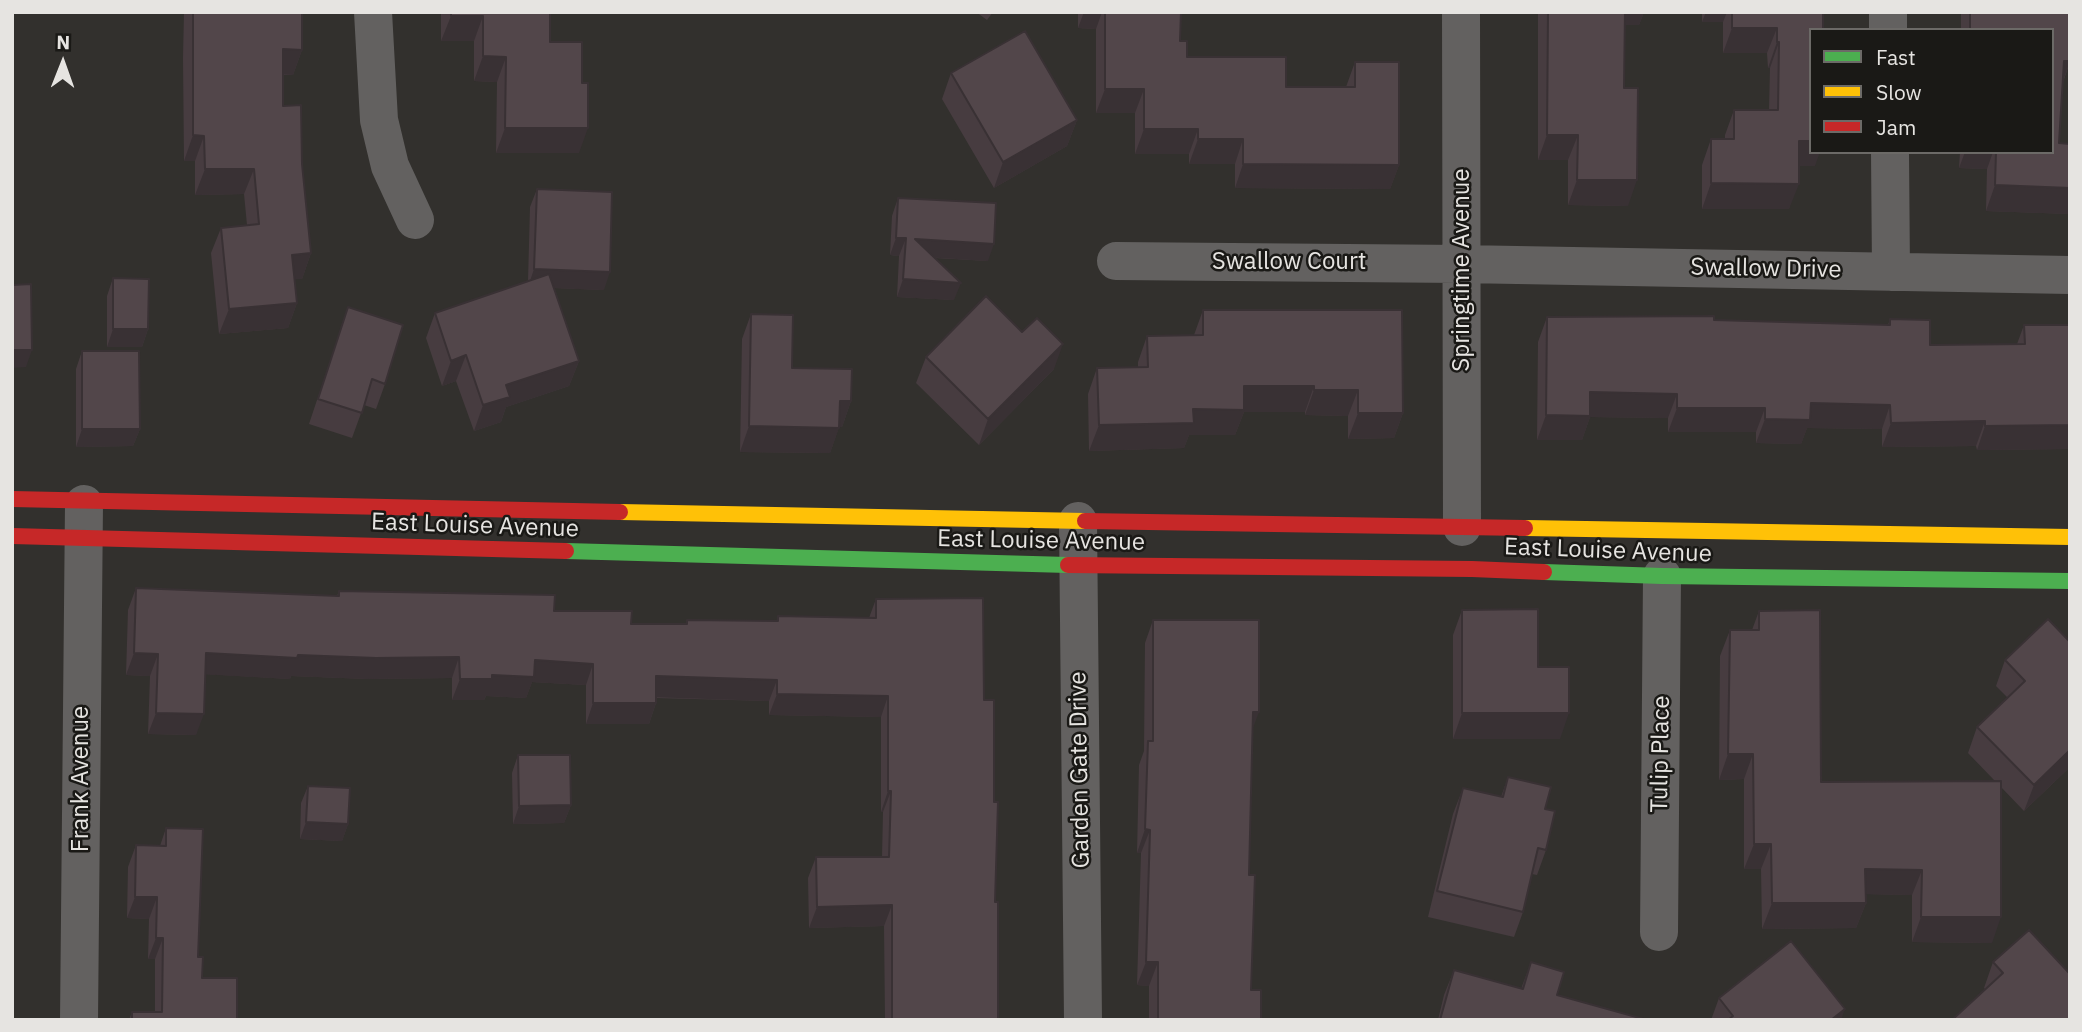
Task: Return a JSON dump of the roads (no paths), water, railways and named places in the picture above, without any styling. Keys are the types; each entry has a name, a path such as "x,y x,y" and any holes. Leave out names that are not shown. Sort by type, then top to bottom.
{"street":[{"path":"373,12 379,120 390,166 415,220"},
{"name":"Springtime Avenue","path":"1461,12 1462,527"},
{"path":"1890,154 1891,272"},
{"name":"Swallow Court","path":"1116,261 1462,264"},
{"name":"Swallow Drive","path":"1462,264 2070,275"},
{"name":"East Louise Avenue","path":"12,499 1078,521 2070,537"},
{"name":"Frank Avenue","path":"79,1020 85,500"},
{"name":"Garden Gate Drive","path":"1078,521 1083,1020"},
{"name":"East Louise Avenue","path":"12,536 1078,565 1472,569 1662,576 2070,581"},
{"name":"Tulip Place","path":"1659,932 1662,576"}]}
